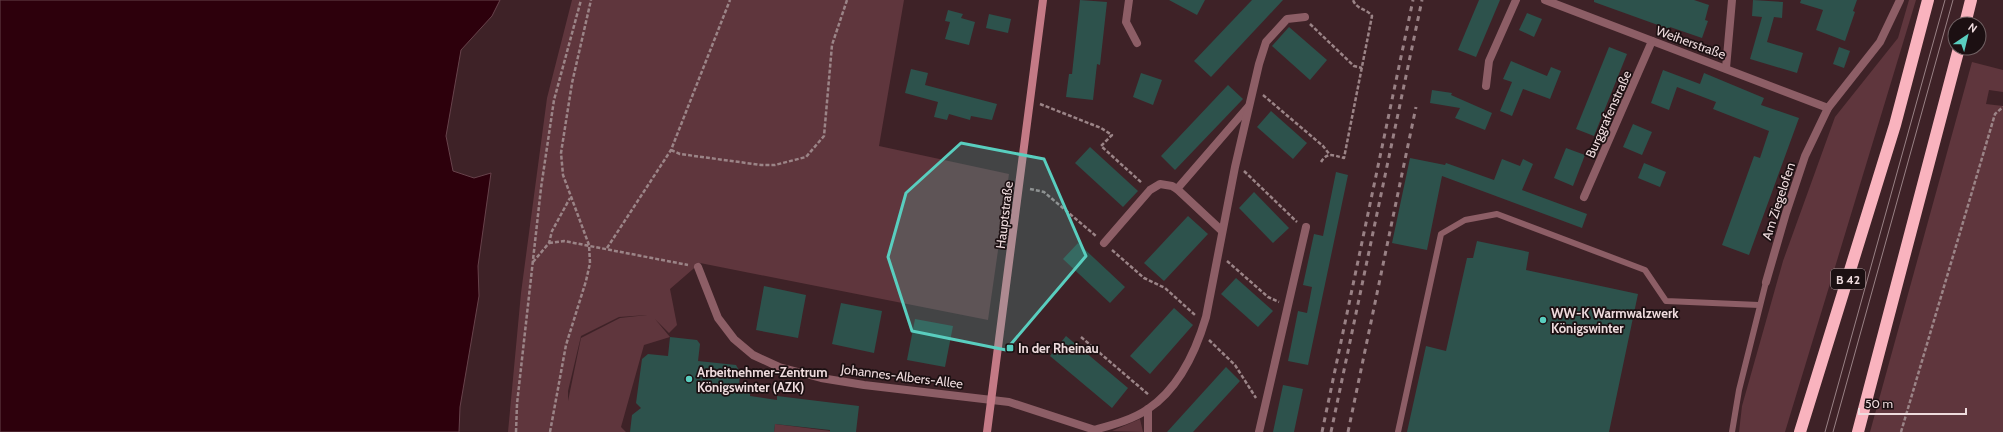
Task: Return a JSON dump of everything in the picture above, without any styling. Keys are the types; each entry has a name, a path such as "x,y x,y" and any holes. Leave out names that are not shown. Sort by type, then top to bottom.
{"highway":[{"name":"B 42","path":"1800,432 1895,125 1928,0"},
{"path":"1967,16 1971,0"},
{"path":"1858,432 1957,56"}],"main road":[{"name":"Hauptstraße","path":"987,432 990,399 1000,344 1043,0"}],"street":[{"path":"1129,0 1126,22 1137,44"},
{"path":"1486,86 1489,61 1516,0"},
{"name":"Weiherstraße","path":"1545,0 1828,108"},
{"path":"1726,68 1732,0"},
{"name":"Am Ziegelofen","path":"1766,282 1786,213 1806,156 1828,108 1880,42 1900,0"},
{"path":"990,399 1009,402 1097,431 1122,422 1148,409 1170,389 1186,365 1204,323 1219,254 1222,230 1235,167 1266,42 1287,19 1305,17"},
{"name":"Burggrafenstraße","path":"1584,197 1652,41"},
{"path":"1177,189 1250,105"},
{"path":"1104,243 1150,190 1160,184 1172,186 1177,189 1222,230"},
{"path":"1259,432 1302,225"},
{"name":"Johannes-Albers-Allee","path":"698,267 718,318 734,339 754,355 779,367 821,378 864,385 990,399"},
{"path":"1148,409 1148,432"}],"lane":[{"path":"1398,432 1441,234 1465,220 1497,214 1645,270 1666,301 1759,305"},
{"name":"Am Ziegelofen","path":"1732,432 1739,390 1759,305 1766,282"}],"path":[{"path":"516,432 517,404 533,263 554,100 581,0"},
{"path":"550,432 566,345 586,281 590,262 589,245 563,175 561,153 572,83 591,0"},
{"path":"607,248 671,150 730,0"},
{"path":"671,150 680,154 761,165 775,165 806,157 824,136 832,45 847,0"},
{"path":"1254,89 1323,146 1330,154 1344,158 1372,16 1369,12 1357,7 1353,0"},
{"path":"1305,17 1314,28 1354,66 1362,68"},
{"path":"1030,101 1101,128 1112,135 1101,146 1150,190"},
{"path":"1901,432 1995,114 2003,106"},
{"path":"1321,162 1324,157 1330,154"},
{"path":"1235,167 1247,172 1302,225"},
{"path":"1019,188 1044,192 1144,278 1165,288 1204,323"},
{"path":"533,263 548,243 552,231 570,197"},
{"path":"548,243 564,241 607,248 698,267"},
{"path":"1219,254 1268,297 1282,303"},
{"path":"1201,333 1235,365 1264,410"},
{"path":"1081,337 1156,401"}],"highlighted area":[{"path":"961,143 1044,159 1086,256 1006,350 912,331 888,257 906,193"}],"shaded area":[{"path":"0,0 500,0 492,16 461,50 446,136 453,171 474,178 491,173 478,266 479,296 460,407 459,432 0,432"},
{"path":"572,0 904,0 879,146 1009,174 988,320 700,263 670,289 677,325 669,333 655,319 670,337 644,345 621,427 626,432 508,432 521,293 547,98","holes":["647,315 620,318 581,338 568,401 568,391 581,336 619,317"]},
{"path":"1909,0 1916,0 1785,432 1739,432 1742,406 1783,261 1835,117 1898,38"},
{"path":"1972,62 2003,70 2003,92 1989,90 1986,104 2003,106 2003,432 1870,432"},
{"path":"1140,419 1143,432 1112,431"},
{"path":"775,424 830,431 830,432 774,432"}],"building":[{"path":"1080,0 1107,2 1100,65 1097,64 1093,100 1066,97 1069,74 1072,74"},
{"path":"1169,0 1205,0 1197,15"},
{"path":"1252,0 1283,0 1211,77 1194,61"},
{"path":"1479,0 1500,0 1476,57 1458,50"},
{"path":"1594,0 1694,0 1709,5 1705,20 1708,21 1702,38 1670,27 1669,29 1594,2"},
{"path":"1753,0 1783,2 1782,18 1774,17 1767,42 1803,53 1797,73 1750,59 1762,17 1752,16"},
{"path":"1801,0 1857,0 1853,11 1855,12 1845,41 1816,30 1823,10 1800,3"},
{"path":"948,10 963,14 961,18 975,22 969,45 945,39 950,22 945,21"},
{"path":"1527,13 1542,19 1534,37 1519,30"},
{"path":"989,14 1011,19 1008,33 986,28"},
{"path":"1289,27 1327,60 1310,80 1272,46"},
{"path":"1609,47 1627,54 1594,136 1576,129"},
{"path":"1839,47 1850,51 1844,68 1833,64"},
{"path":"1511,61 1547,76 1551,67 1561,71 1550,99 1523,89 1512,116 1500,111 1512,82 1503,79"},
{"path":"911,69 928,73 925,85 997,104 992,120 971,116 970,120 949,114 947,120 934,117 938,102 905,93"},
{"path":"1663,70 1700,84 1704,73 1764,98 1761,105 1799,118 1749,255 1722,245 1754,156 1760,158 1769,131 1713,109 1716,102 1677,87 1669,110 1651,103"},
{"path":"1141,73 1162,80 1153,105 1133,97"},
{"path":"1228,85 1243,99 1175,170 1161,156"},
{"path":"1432,90 1452,93 1451,95 1492,113 1485,130 1455,118 1460,108 1430,103"},
{"path":"1271,111 1307,143 1293,159 1257,127"},
{"path":"1633,124 1652,132 1642,155 1623,147"},
{"path":"1090,147 1138,191 1123,207 1075,163"},
{"path":"1566,148 1585,155 1573,186 1554,178"},
{"path":"1410,158 1445,165 1446,163 1494,180 1502,159 1520,166 1523,159 1533,164 1522,190 1587,214 1582,228 1442,176 1427,250 1392,243"},
{"path":"1644,163 1666,172 1660,187 1638,178"},
{"path":"1336,172 1348,175 1308,365 1288,361 1298,311 1307,313 1312,287 1303,285 1314,234 1323,236"},
{"path":"1254,192 1289,228 1273,243 1239,208"},
{"path":"1188,216 1208,234 1164,281 1144,263"},
{"name":"WW-K Warmwalzwerk Königswinter","path":"1477,241 1529,252 1526,270 1638,294 1609,432 1407,432 1426,346 1446,351 1467,258 1473,258"},
{"path":"1078,243 1125,287 1110,303 1063,259"},
{"path":"1236,278 1273,311 1258,327 1221,294"},
{"path":"764,286 806,295 798,338 756,330"},
{"path":"841,303 882,311 874,353 832,344"},
{"path":"1174,308 1193,325 1150,374 1130,356"},
{"path":"915,319 953,326 945,367 907,360"},
{"path":"1066,336 1128,388 1112,408 1050,356"},
{"name":"Arbeitnehmer-Zentrum Königswinter (AZK)","path":"670,337 697,340 700,344 698,361 736,365 740,372 739,386 751,388 750,396 777,400 777,396 859,406 856,432 830,432 830,430 775,424 774,432 630,432 632,415 641,408 636,403 642,359 648,354 668,356"},
{"path":"1226,367 1240,381 1193,432 1167,432"},
{"path":"1283,385 1303,389 1294,432 1273,432"}],"tram line":[{"path":"1825,432 1945,0"},
{"path":"1833,432 1953,0"}],"railway":[{"path":"1322,432 1413,0"},
{"path":"1331,432 1422,0"},
{"path":"1348,432 1416,107"}],"place":[{"name":"WW-K Warmwalzwerk Königswinter","path":"1543,320"},
{"name":"In der Rheinau","path":"1010,348"},
{"name":"Arbeitnehmer-Zentrum Königswinter (AZK)","path":"689,379"}]}
